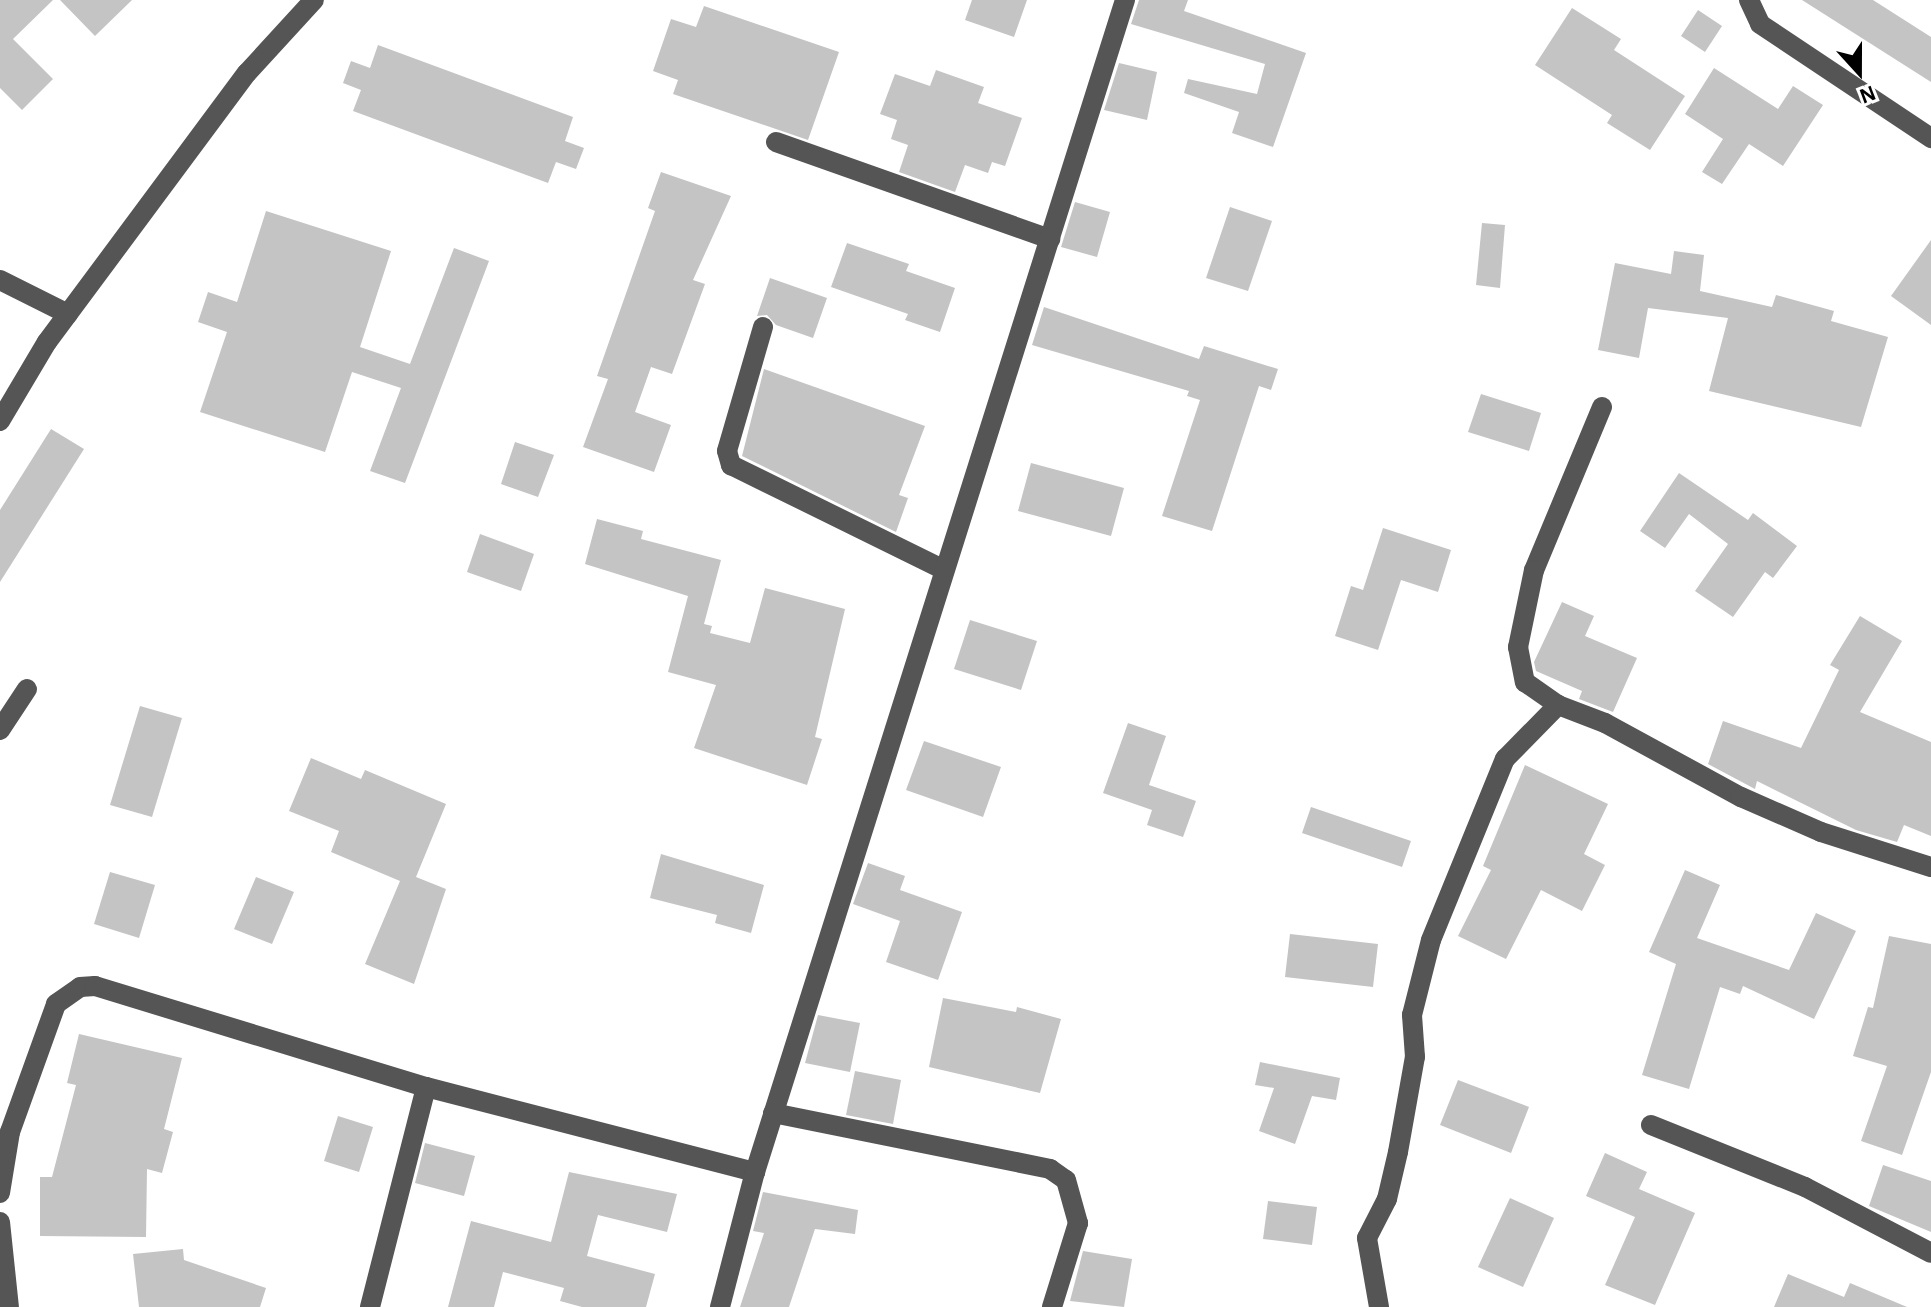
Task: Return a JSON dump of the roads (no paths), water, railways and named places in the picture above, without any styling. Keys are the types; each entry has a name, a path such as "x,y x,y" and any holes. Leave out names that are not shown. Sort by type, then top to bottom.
{"street":[{"path":"0,421 68,314 247,73 314,0"},
{"path":"720,1307 773,1113 879,793 942,569 1125,0"},
{"path":"1749,0 1760,24 1931,138"},
{"path":"776,142 1050,239"},
{"path":"0,280 68,314"},
{"path":"763,327 727,451 731,465 942,569"},
{"path":"1602,407 1534,570 1518,647 1525,682 1558,705 1605,723 1741,797 1821,832 1931,867"},
{"path":"0,730 27,689"},
{"path":"1379,1307 1367,1238 1387,1199 1398,1152 1415,1057 1412,1015 1431,940 1505,759 1558,705"},
{"path":"0,1193 10,1132 50,1019 65,993 80,987 95,986 426,1087 755,1172"},
{"path":"370,1307 426,1087"},
{"path":"773,1113 1050,1169 1066,1180 1078,1223 1052,1307"},
{"path":"1651,1125 1793,1181 1931,1253"},
{"path":"0,1222 2,1275 9,1307"}]}
